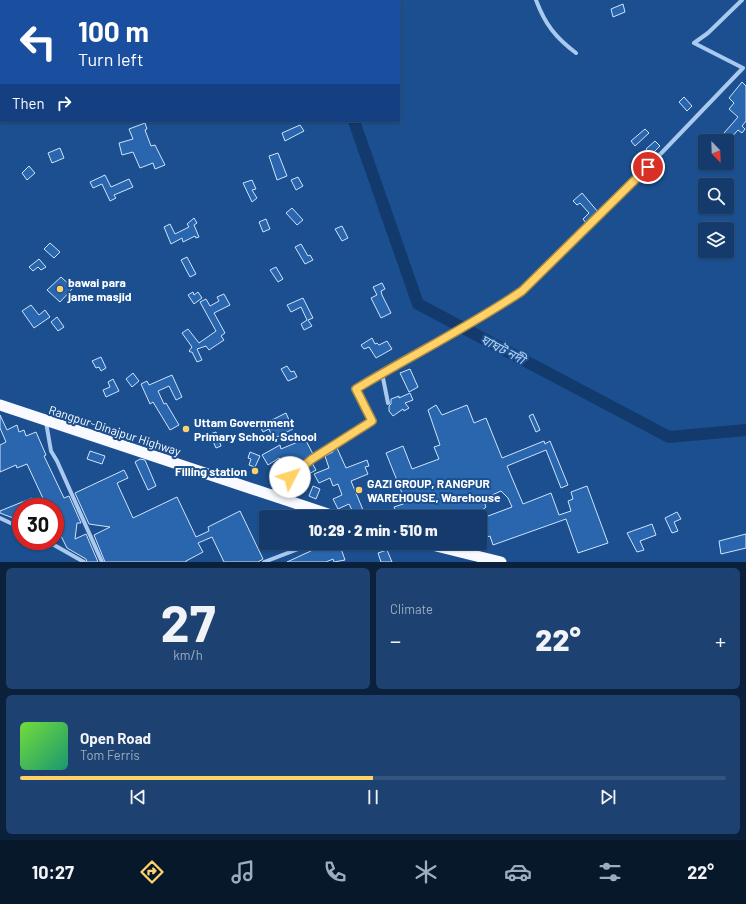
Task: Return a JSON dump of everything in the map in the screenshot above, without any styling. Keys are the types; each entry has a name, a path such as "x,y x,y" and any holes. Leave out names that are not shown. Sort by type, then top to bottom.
{"highway":[{"name":"Rangpur-Dinajpur Highway","path":"0,405 314,510"},
{"path":"452,550 501,562"}],"street":[{"path":"536,0 548,27 563,43 576,53"},
{"path":"268,495 312,459 372,421 356,389 498,307 522,291 648,167 743,68 694,43 708,33 742,0"},
{"path":"382,373 388,403"},
{"path":"46,420 51,451 57,461 102,562"},
{"path":"0,518 12,524"},
{"path":"63,550 84,562"},
{"path":"264,562 296,550"}],"building":[{"path":"623,4 625,12 613,17 611,9"},
{"path":"742,82 746,86 746,121 742,126 745,129 742,133 738,130 734,134 723,134 738,117 729,109 734,103 729,98"},
{"path":"684,97 692,106 687,111 679,102"},
{"path":"145,123 147,129 145,130 151,146 155,145 165,165 155,169 153,163 140,168 133,152 122,155 119,143 133,139 129,129"},
{"path":"300,125 304,131 285,141 282,133"},
{"path":"645,129 649,133 635,146 631,141"},
{"path":"655,141 660,146 651,155 646,149"},
{"path":"60,148 64,158 52,163 48,153"},
{"path":"278,153 287,176 277,180 269,156"},
{"path":"29,166 35,173 27,180 22,173"},
{"path":"105,175 111,187 129,179 133,187 114,195 116,198 110,201 102,184 93,188 90,182"},
{"path":"298,177 303,186 296,190 291,180"},
{"path":"252,180 256,189 252,190 257,198 252,202 243,183"},
{"path":"582,193 598,212 586,223 583,219 589,213 580,203 577,205 573,201"},
{"path":"292,208 303,220 297,225 286,213"},
{"path":"194,218 197,223 194,225 199,237 196,238 195,236 183,242 182,238 171,244 164,227 170,224 175,234 189,227 187,224"},
{"path":"266,219 270,229 263,232 259,222"},
{"path":"342,226 348,238 342,241 335,229"},
{"path":"50,243 60,252 54,258 44,249"},
{"path":"301,244 308,256 310,255 313,260 305,264 295,247"},
{"path":"187,257 196,274 190,277 181,260"},
{"path":"39,259 46,267 41,270 38,267 33,271 29,267"},
{"path":"276,267 283,279 278,282 270,270"},
{"name":"bawai para jame masjid","path":"61,277 73,288 60,302 47,290"},
{"path":"382,283 385,289 381,291 382,295 391,313 381,318 371,298 377,295 373,287"},
{"path":"193,292 194,295 198,292 202,298 194,304 188,295"},
{"path":"224,294 230,305 214,313 225,333 221,336 224,340 209,350 206,346 197,349 202,360 197,362 192,352 189,351 192,347 182,333 188,329 199,343 216,331 200,302 206,299 210,306 219,301 217,297"},
{"path":"303,298 313,318 308,320 312,326 304,330 301,324 307,320 301,307 291,312 287,305"},
{"path":"31,305 39,315 45,310 50,317 34,328 22,311"},
{"path":"57,317 64,327 58,331 51,322"},
{"path":"372,338 375,344 377,343 379,345 387,341 392,349 376,358 369,347 364,349 361,345"},
{"path":"101,357 106,368 101,371 99,367 96,368 92,361"},
{"path":"287,366 291,372 294,371 297,377 288,381 281,369"},
{"path":"410,369 418,387 409,392 400,373"},
{"path":"133,373 139,381 132,387 126,379"},
{"path":"172,375 182,397 176,400 169,386 158,391 164,404 166,403 179,425 170,430 153,402 150,404 141,384 147,381 149,385"},
{"path":"113,379 119,391 106,397 103,390 110,387 108,382"},
{"path":"410,393 413,400 405,403 409,408 404,411 403,409 393,416 389,411 391,399 399,396 399,398"},
{"path":"436,405 442,415 467,405 474,423 486,418 502,458 544,441 545,444 550,441 568,485 561,488 546,450 507,466 523,504 551,493 559,515 571,511 568,501 573,499 571,492 587,486 608,543 578,553 566,519 493,545 490,536 487,537 487,516 512,507 508,498 501,491 483,499 486,507 482,510 395,510 394,507 406,503 386,453 403,446 412,469 439,459 434,447 440,445 428,410"},
{"path":"286,413 293,429 273,439 269,429 263,432 260,426"},
{"path":"533,414 540,430 536,432 529,416"},
{"path":"0,415 7,430 17,425 19,432 24,430 26,436 36,432 46,455 44,456 64,498 43,498 27,464 17,468 16,465 0,472 0,445 6,442 0,428"},
{"path":"216,432 221,446 216,448 210,434"},
{"path":"305,439 313,454 284,477 288,472 283,462 281,463 279,458 268,465 262,455 280,445 281,449"},
{"path":"337,448 346,468 367,460 369,466 365,467 368,474 351,481 363,510 352,510 349,504 338,509 333,499 342,495 338,484 333,486 330,478 319,483 314,474 329,468 325,456 333,452 332,450"},
{"path":"90,451 105,456 102,464 87,459"},
{"path":"250,452 260,456 255,467 249,465 251,459 248,458"},
{"path":"140,459 145,460 156,486 148,490 135,462"},
{"path":"312,463 316,470 298,480 295,484 290,481"},
{"path":"124,470 128,478 117,483 133,518 177,497 196,537 209,531 208,527 240,511 263,559 258,562 224,562 212,537 198,543 203,552 186,562 105,562 94,535 110,527 89,524 75,493"},
{"path":"313,486 320,489 316,499 309,496"},
{"path":"69,496 81,523 77,523 75,539 86,534 98,562 87,562 86,559 67,548 64,542 64,498"},
{"path":"12,506 12,518 0,513 0,511"},
{"path":"677,512 681,519 674,522 678,531 672,533 665,518"},
{"path":"652,524 656,535 640,541 644,550 637,552 627,533"},
{"path":"746,534 746,548 721,554 719,541"},
{"path":"313,550 341,550 345,560 334,562 333,559 326,562 287,562"},
{"path":"387,550 392,562 381,562 378,553"}],"waterway":[{"name":"ঘাঘট নদী","path":"354,122 418,304 669,437 746,430"}],"place":[{"name":"bawai para jame masjid","path":"60,289"},
{"name":"Uttam Government Primary School, School","path":"186,429"},
{"name":"Filling station","path":"255,471"},
{"name":"GAZI GROUP, RANGPUR WAREHOUSE, Warehouse","path":"359,490"}],"route":[{"path":"290,477 312,459 372,421 356,389 395,365 498,307 522,291 648,167"}]}
